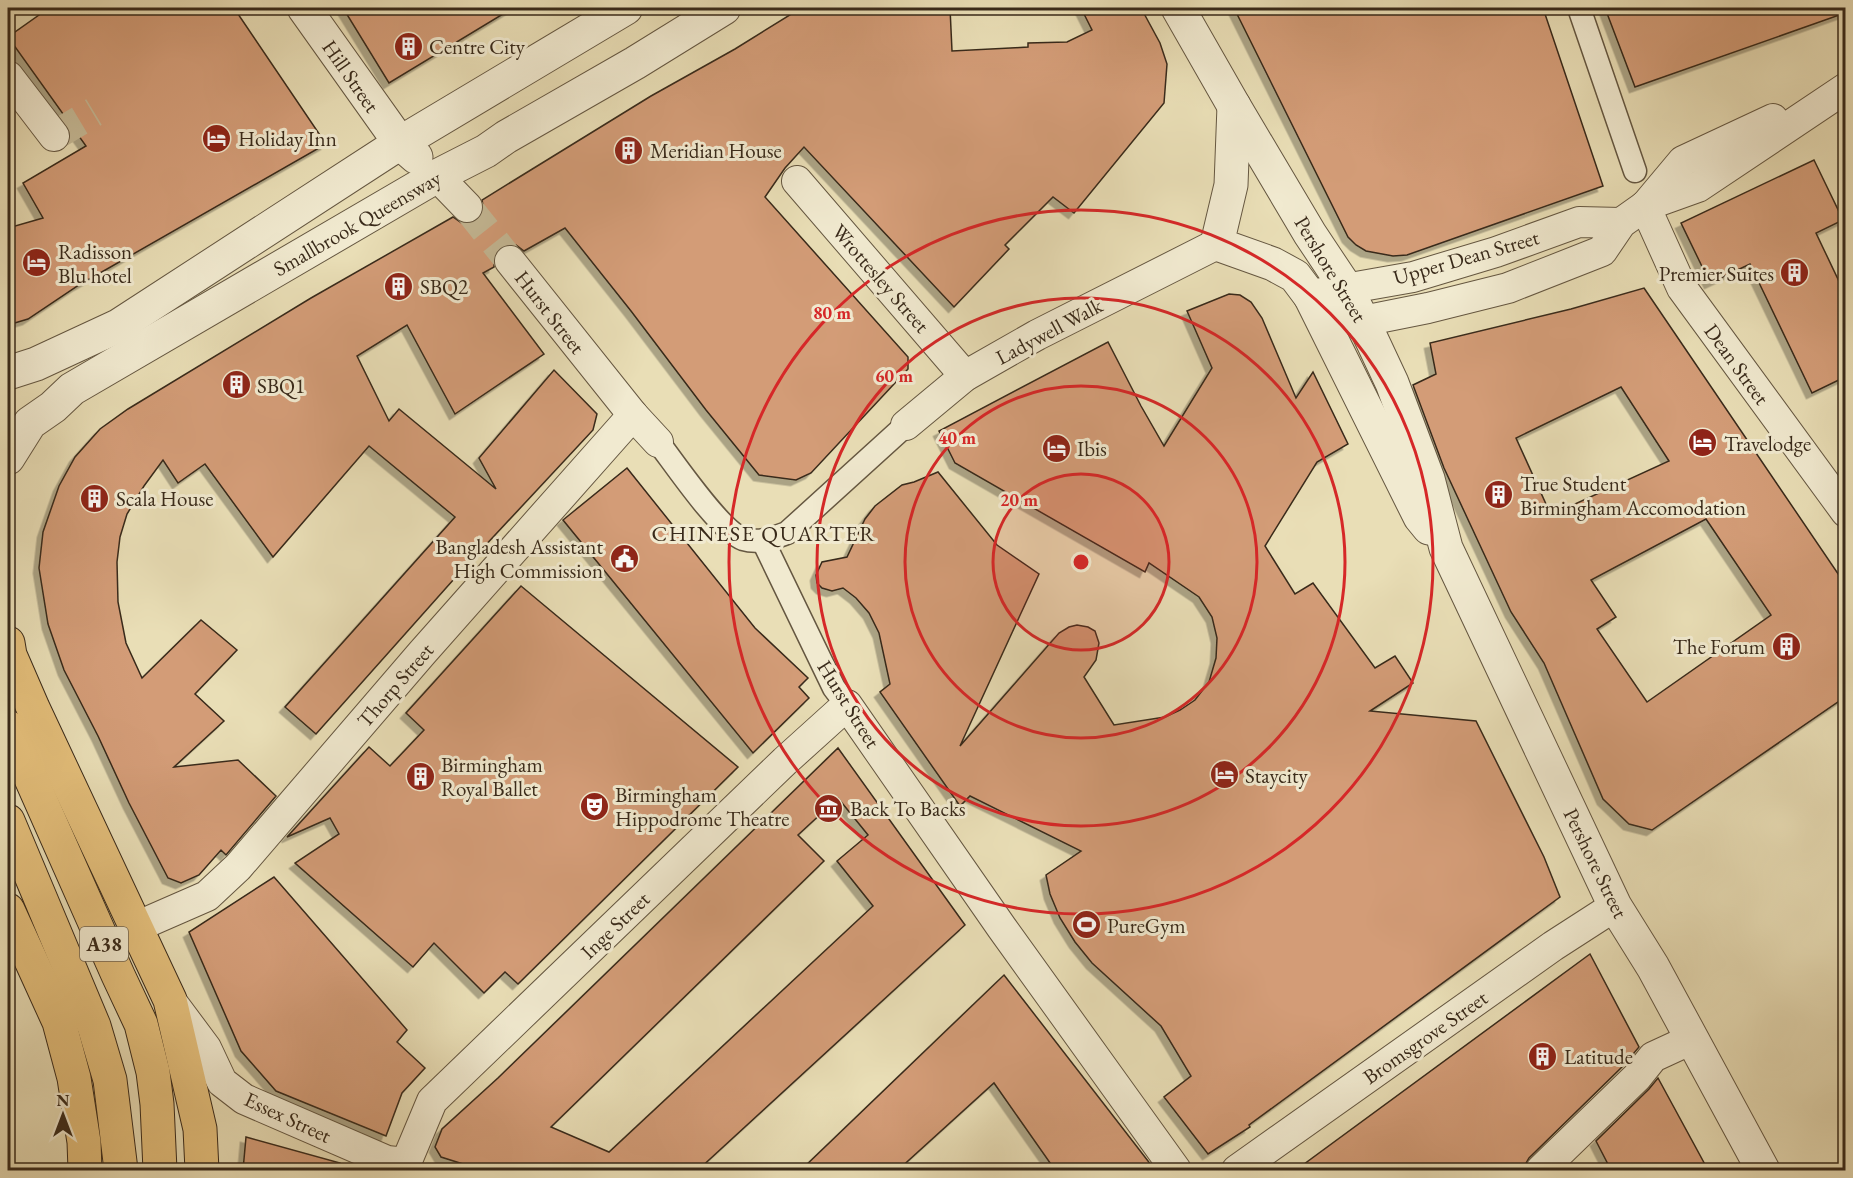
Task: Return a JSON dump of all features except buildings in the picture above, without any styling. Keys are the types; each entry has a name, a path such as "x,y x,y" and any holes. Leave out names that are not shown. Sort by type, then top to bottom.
{"highway":[{"path":"8,643 10,655 33,708 170,1000 200,1129 202,1170"},
{"name":"A38","path":"8,727 141,1024 153,1072 160,1170"},
{"name":"A38","path":"8,821 94,1026 110,1080 121,1170"},
{"path":"8,910 59,1022 74,1078 86,1170"}],"street":[{"name":"Hill Street","path":"304,8 400,143 437,176"},
{"name":"Smallbrook Queensway","path":"8,373 36,364 118,326 400,143 626,8"},
{"name":"Smallbrook Queensway","path":"8,458 30,423 53,407 72,389 437,176 486,151 724,8"},
{"name":"Pershore Street","path":"1178,8 1310,234 1346,288 1364,321 1392,383 1428,479 1446,548 1615,906 1653,967 1762,1170"},
{"path":"1579,8 1635,171"},
{"path":"8,76 54,136"},
{"name":"Upper Dean Street","path":"1364,321 1508,288 1602,251 1621,223 1645,206 1698,187 1845,87"},
{"path":"1234,106 1231,185 1217,244 1273,264 1295,276 1311,296 1364,321"},
{"path":"437,176 467,207"},
{"name":"Wrottesley Street","path":"797,181 965,376"},
{"name":"Dean Street","path":"1645,206 1682,288 1845,512"},
{"name":"Upper Dean Street","path":"1311,296 1423,274 1496,252 1579,222 1621,223"},
{"name":"Ladywell Walk","path":"763,541 788,532 906,425 965,376 1037,335 1217,244"},
{"name":"Hurst Street","path":"510,261 633,415 658,442 721,525 742,539 763,541 833,686 1176,1170"},
{"name":"Pershore Street","path":"1311,296 1420,517 1446,548"},
{"name":"Thorp Street","path":"136,927 207,896 238,867 422,653 633,415"},
{"name":"Inge Street","path":"409,1167 432,1101 785,761 847,705"},
{"name":"Bromsgrove Street","path":"1237,1170 1553,946 1615,906"},
{"name":"Essex Street","path":"170,1000 206,1048 222,1082 243,1099 387,1161 409,1167"},
{"path":"1541,1170 1637,1077 1653,1057 1692,1039"}],"tunnel":[{"path":"54,136 94,112"},
{"path":"467,207 510,261"}],"place":[{"name":"Centre City","path":"408,46"},
{"name":"Holiday Inn","path":"217,138"},
{"name":"Meridian House","path":"629,150"},
{"name":"Radisson Blu hotel","path":"37,263"},
{"name":"Premier Suites","path":"1795,273"},
{"name":"SBQ2","path":"399,286"},
{"name":"SBQ1","path":"236,385"},
{"name":"Travelodge","path":"1703,443"},
{"name":"Ibis","path":"1056,448"},
{"name":"True Student Birmingham Accomodation","path":"1499,495"},
{"name":"Scala House","path":"95,498"},
{"name":"Bangladesh Assistant High Commission","path":"624,558"},
{"name":"The Forum","path":"1786,646"},
{"name":"Staycity","path":"1224,775"},
{"name":"Birmingham Royal Ballet","path":"420,776"},
{"name":"Birmingham Hippodrome Theatre","path":"594,806"},
{"name":"Back To Backs","path":"829,808"},
{"name":"PureGym","path":"1086,925"},
{"name":"Latitude","path":"1543,1056"}],"district":[{"name":"CHINESE QUARTER","path":"764,533"}]}
